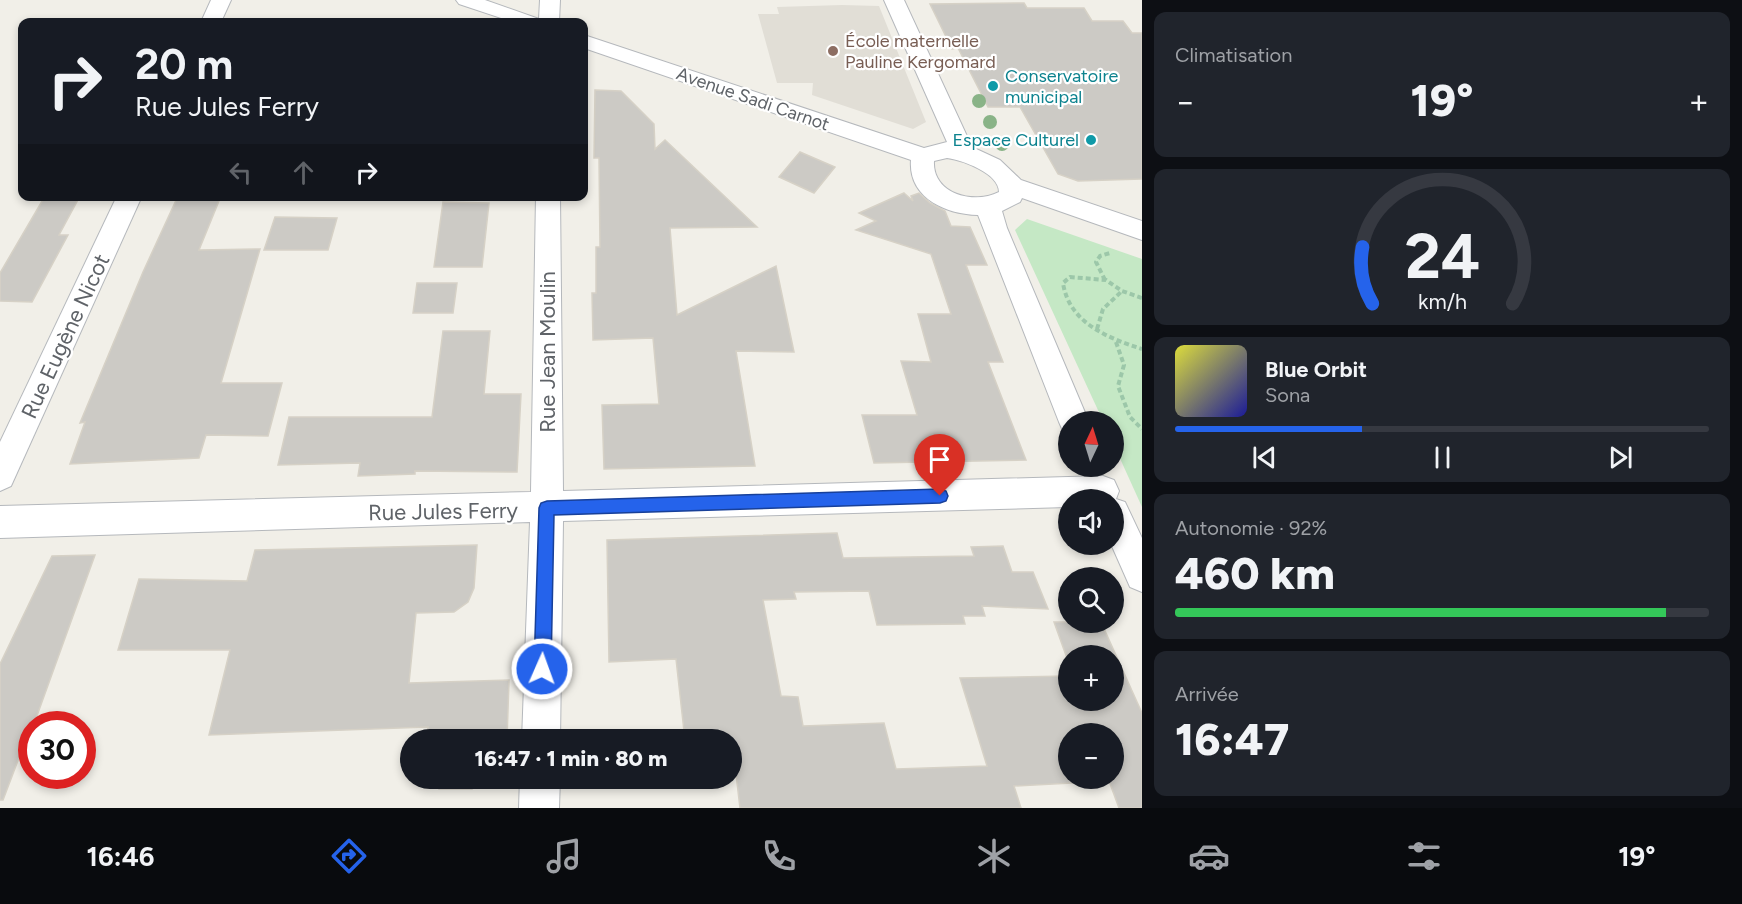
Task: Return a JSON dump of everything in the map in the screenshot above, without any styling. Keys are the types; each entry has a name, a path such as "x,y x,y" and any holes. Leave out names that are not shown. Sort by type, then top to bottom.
{"street":[{"path":"213,18 221,0"},
{"path":"465,0 519,18"},
{"path":"549,18 550,0"},
{"path":"894,0 962,151"},
{"name":"Avenue Sadi Carnot","path":"588,41 923,156"},
{"path":"1012,186 1011,196 1002,204 969,207 950,201 934,191 924,180 920,167 923,156 934,152 962,151 983,159 1001,171 1012,186 1142,231"},
{"name":"Rue Eugène Nicot","path":"0,476 128,201"},
{"name":"Rue Jean Moulin","path":"541,729 547,508 548,201"},
{"path":"988,207 993,228 1069,411"},
{"name":"Rue Jules Ferry","path":"0,522 1058,493"},
{"path":"1124,535 1142,574"},
{"path":"539,808 540,789"}],"path":[{"path":"1110,253 1100,256 1096,262 1099,272 1122,291 1142,298"},
{"path":"1106,280 1070,277 1063,283 1063,294 1072,310 1097,329 1115,341 1142,349"},
{"path":"1097,329 1103,309 1122,291"},
{"path":"1115,341 1124,365 1118,386 1130,417 1142,429"}],"shaded area":[{"name":"École maternelle Pauline Kergomard","path":"879,6 926,122 913,129 812,95 813,83 777,83 758,14 779,14 777,7"}],"green space":[{"path":"1027,219 1142,259 1142,507 1124,467 1124,411 1098,411 1015,230"}],"building":[{"path":"1024,3 1027,8 1084,8 1092,21 1123,21 1132,33 1142,33 1142,179 1078,181 1058,174 1020,107 988,107 958,48 952,49 930,4"},
{"path":"595,90 621,91 654,124 655,149 665,140 757,227 670,228 677,315 776,266 794,352 736,351 755,466 604,469 602,405 659,404 653,338 593,340 592,293 596,293 596,247 600,247 599,158 594,158"},
{"path":"800,152 835,167 814,193 779,177"},
{"path":"904,193 913,201 911,196 919,193 930,203 945,211 951,226 970,227 987,265 966,265 1003,362 988,362 1026,460 874,463 862,415 917,415 901,361 931,362 918,314 951,314 931,254 856,230 876,221 859,213"},
{"path":"42,201 77,201 59,235 68,235 32,302 0,301 0,273"},
{"path":"176,201 219,201 199,250 260,249 221,383 282,383 268,436 206,435 199,458 70,464 85,422 80,423 143,272"},
{"path":"443,202 489,203 482,267 434,267"},
{"path":"275,217 337,218 328,250 264,250"},
{"path":"417,283 457,283 453,313 413,313"},
{"path":"443,331 490,331 484,394 521,394 517,472 415,471 415,474 358,476 360,463 278,465 289,417 432,417"},
{"path":"837,533 843,558 974,556 971,547 1003,546 1012,572 1033,572 1048,609 982,606 985,616 963,616 965,624 877,625 869,591 794,592 796,599 763,600 781,696 798,697 803,726 884,723 896,769 987,766 960,678 1058,676 1058,711 1124,711 1124,673 1142,713 1142,808 1119,808 1112,789 1124,789 1124,723 1058,723 1058,784 1014,786 1021,808 740,808 738,789 742,789 742,729 684,729 676,659 609,662 607,540"},
{"path":"477,545 474,588 468,602 454,612 416,613 409,683 509,680 507,729 428,729 428,727 209,735 230,650 118,650 139,579 247,581 255,550"},
{"path":"95,555 39,711 18,711 18,760 3,800 0,800 0,664 52,556"},
{"path":"1054,622 1058,622 1058,633 1106,633 1111,645 1062,645"}],"place":[{"name":"École maternelle Pauline Kergomard","path":"833,51"},
{"name":"Conservatoire municipal","path":"993,86"},
{"name":"Espace Culturel","path":"1091,140"}],"route":[{"path":"542,669 547,508 940,496"}]}
